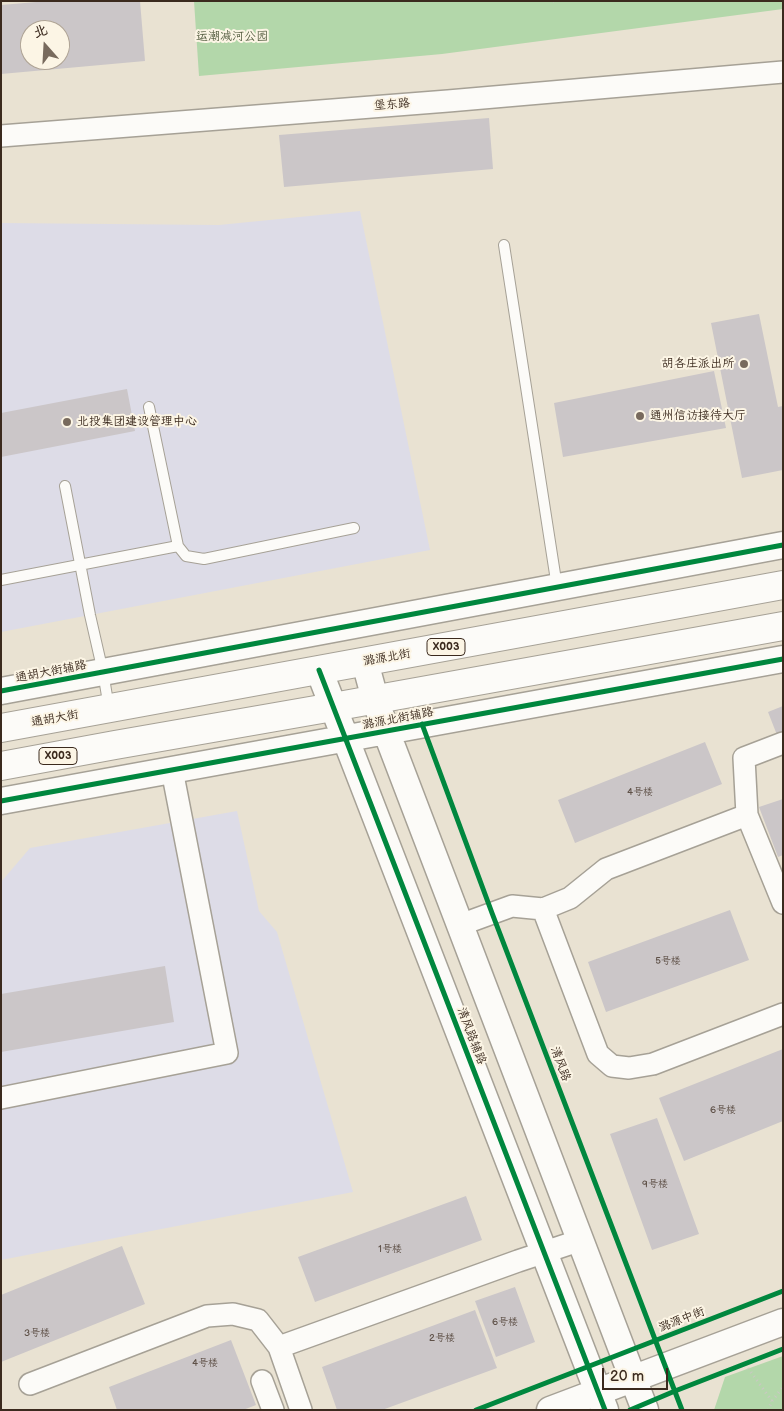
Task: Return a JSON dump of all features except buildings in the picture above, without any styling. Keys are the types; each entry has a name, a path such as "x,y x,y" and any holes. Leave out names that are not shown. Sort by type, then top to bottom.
{"main road":[{"name":"潞源北街","path":"110,709 783,585"},
{"name":"X003","path":"1,766 783,626"},
{"name":"通胡大街","path":"1,728 110,709"}],"street":[{"name":"堡东路","path":"1,136 448,101 783,72"},
{"path":"104,672 783,545"},
{"name":"潞源北街辅路","path":"9,799 783,659"},
{"path":"365,662 386,731 645,1410"},
{"name":"清风路辅路","path":"319,670 601,1401"},
{"name":"通胡大街辅路","path":"1,691 104,672"},
{"path":"783,742 744,758 747,815 783,903"},
{"path":"1,1098 227,1053 172,770"},
{"path":"460,925 512,906 543,909 570,898 606,869 747,815"},
{"path":"543,909 598,1054 612,1066 629,1068 653,1064 783,1014"},
{"path":"279,1347 580,1240"},
{"path":"30,1384 207,1316 233,1314 258,1320 279,1347 302,1410"},
{"path":"550,1410 601,1401 633,1379 783,1322"},
{"path":"262,1381 274,1410"}],"lane":[{"path":"504,245 557,588"},
{"path":"149,407 178,546 186,556 204,559 354,528"},
{"path":"65,486 110,709"},
{"path":"1,580 178,546"}],"path":[{"path":"736,1367 755,1360"},
{"path":"746,1364 772,1400"},
{"path":"768,1410 772,1400 783,1387"}],"shaded area":[{"name":"北投集团建设管理中心","path":"360,211 430,550 1,632 1,223 219,225"},
{"path":"237,811 259,911 277,932 353,1192 1,1260 1,882 30,848"}],"green space":[{"name":"运潮减河公园","path":"194,1 783,1 783,9 442,54 199,76"},
{"path":"783,1356 783,1410 714,1410 725,1377"}],"cycle path":[{"path":"1,691 783,545"},
{"path":"1,801 783,659"},
{"path":"319,670 605,1410"},
{"name":"清风路","path":"422,724 492,913 682,1410"},
{"name":"潞源中街","path":"476,1410 783,1291"},
{"path":"630,1410 783,1349"}],"place":[{"name":"胡各庄派出所","path":"744,364"},
{"name":"通州信访接待大厅","path":"640,416"},
{"name":"北投集团建设管理中心","path":"67,422"}]}
